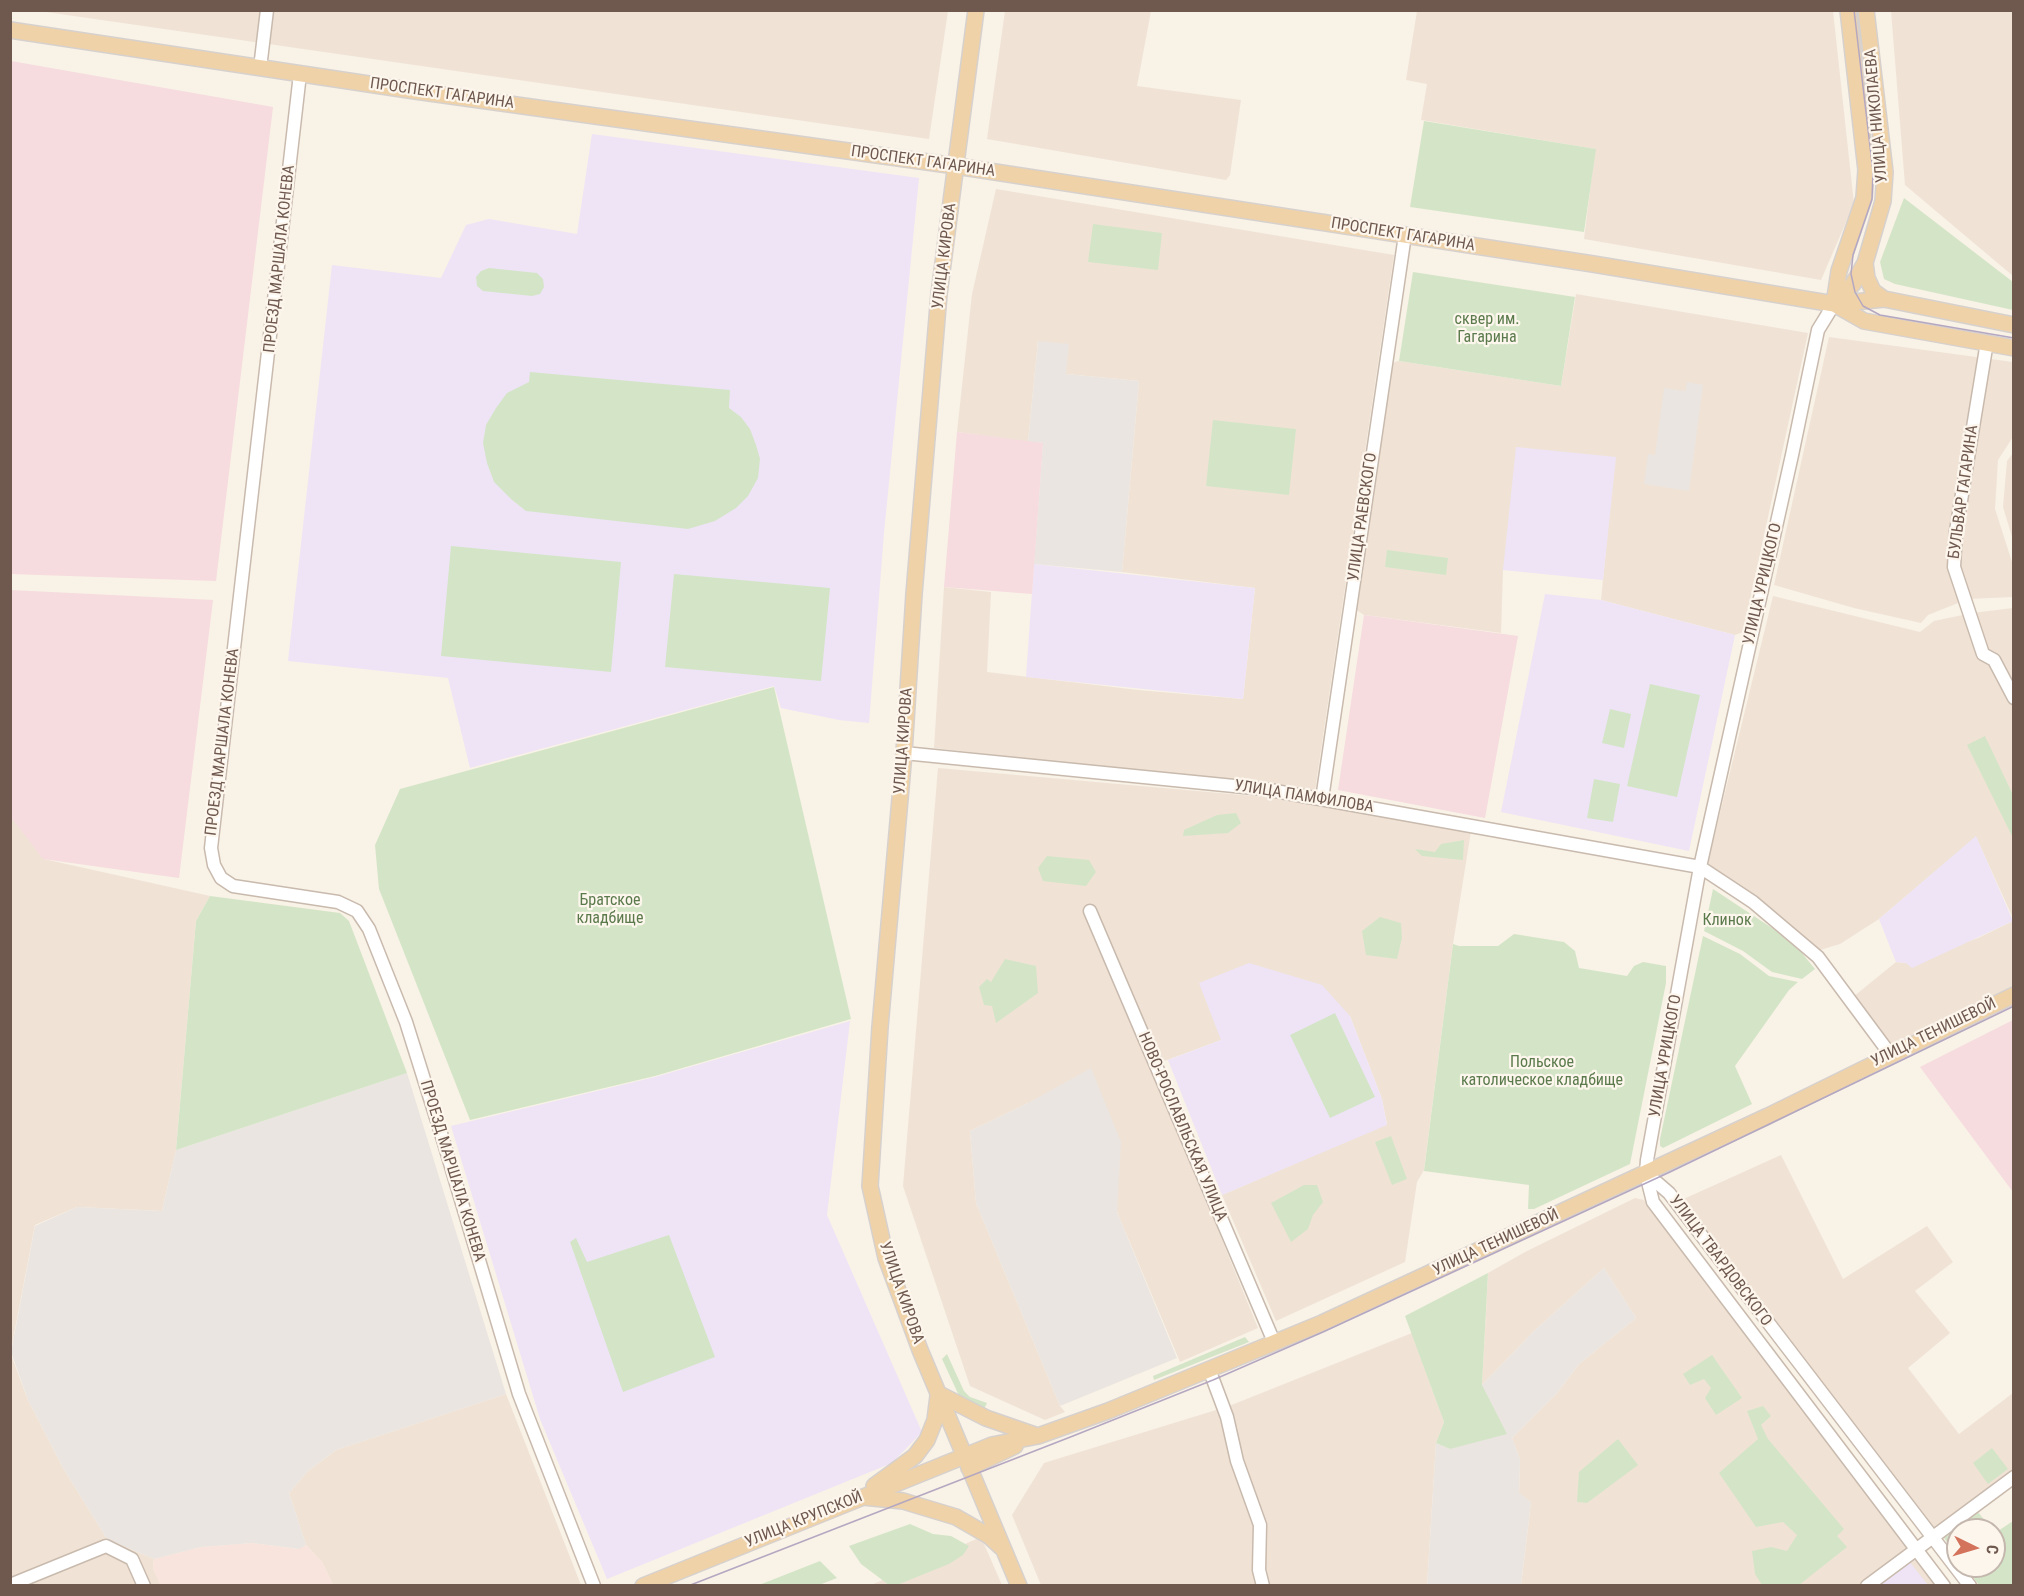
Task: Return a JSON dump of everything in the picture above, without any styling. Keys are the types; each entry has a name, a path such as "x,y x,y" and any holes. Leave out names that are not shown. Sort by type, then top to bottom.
{"main road":[{"name":"УЛИЦА КИРОВА","path":"976,10 939,294 870,1186 886,1258 939,1394 1019,1586"},
{"name":"УЛИЦА НИКОЛАЕВА","path":"1834,304 1839,271 1864,198 1866,170 1848,10"},
{"name":"УЛИЦА НИКОЛАЕВА","path":"1834,304 1853,284 1864,263 1883,201 1885,172 1866,10"},
{"name":"ПРОСПЕКТ ГАГАРИНА","path":"10,30 300,74 956,166 1593,264 1834,304 1884,299 2013,325"},
{"path":"1864,263 1873,291 1884,299"},
{"name":"ПРОСПЕКТ ГАГАРИНА","path":"1834,304 1864,321 2013,348"},
{"name":"УЛИЦА ТЕНИШЕВОЙ","path":"967,1462 992,1445 1038,1436 1108,1411 1331,1319 1646,1174 2013,995"},
{"path":"860,1497 915,1456 927,1440 935,1420 939,1394 1000,1424 1038,1436"},
{"name":"УЛИЦА КРУПСКОЙ","path":"643,1586 860,1497 967,1462"},
{"path":"860,1497 903,1501 956,1517 989,1536 1004,1549"}],"street":[{"path":"260,68 267,10"},
{"name":"ПРОЕЗД МАРШАЛА КОНЕВА","path":"300,74 211,848 214,865 221,878 233,886 338,902 357,911 369,929 409,1033 519,1394 594,1586"},
{"name":"УЛИЦА РАЕВСКОГО","path":"1322,799 1405,235"},
{"name":"УЛИЦА УРИЦКОГО","path":"1646,1174 1701,867 1818,330 1834,304"},
{"name":"БУЛЬВАР ГАГАРИНА","path":"1987,342 1956,531 1954,567 1983,654 1994,660 2013,698"},
{"name":"УЛИЦА ПАМФИЛОВА","path":"904,753 1264,789 1701,867"},
{"path":"1701,867 1753,902 1818,957 1890,1054"},
{"name":"НОВО-РОСЛАВЛЬСКАЯ УЛИЦА","path":"1090,911 1274,1342"},
{"name":"УЛИЦА ТВАРДОВСКОГО","path":"1646,1174 1669,1193 1970,1586"},
{"name":"УЛИЦА ТВАРДОВСКОГО","path":"1646,1174 1653,1202 1944,1586"},
{"path":"1209,1369 1227,1417 1237,1461 1260,1525 1259,1570 1263,1586"},
{"path":"1796,1392 1812,1382"},
{"path":"1867,1586 2013,1477"},
{"path":"10,1585 106,1546 132,1558 144,1586"}],"shaded area":[{"path":"39,11 948,11 929,139"},
{"path":"1005,11 1151,11 1137,86 1241,100 1230,175 1226,180 987,139"},
{"path":"1417,11 1833,11 1854,204 1821,280 1584,239 1595,149 1421,120 1427,84 1406,80"},
{"path":"1891,11 2013,11 2013,276 1905,185"},
{"path":"11,61 273,107 216,581 11,574"},
{"path":"592,134 919,178 884,533 869,723 839,720 781,708 774,686 470,768 448,678 288,661 332,265 441,278 466,225 489,219 577,234"},
{"path":"996,189 1394,255 1315,791 934,748 944,587 991,592 987,672 1138,690 1243,699 1255,588 1122,572 1139,381 1066,374 1038,341 1028,442 957,432 972,294"},
{"path":"1576,294 1808,333 1743,632 1735,635 1601,600 1615,457 1503,570 1501,633 1364,615 1355,609 1392,363 1399,361 1561,386"},
{"path":"1829,337 2013,362 2013,437 1998,460 1995,509 2013,565 2013,597 1968,599 1928,615 1921,623 1854,608 1774,585"},
{"path":"1038,341 1069,344 1066,374 1139,381 1122,572 1034,564 1043,443 1028,442"},
{"path":"1687,382 1703,385 1689,491 1644,484 1648,454 1655,455 1664,388 1685,391"},
{"path":"957,432 1043,443 1032,594 944,587"},
{"path":"1516,447 1616,457 1603,580 1503,570"},
{"path":"2013,453 2013,540 2003,507 2007,461"},
{"path":"1034,564 1255,588 1243,699 1026,677"},
{"path":"10,590 213,600 179,878 43,859 11,817"},
{"path":"1545,594 1601,600 1735,635 1689,851 1501,812"},
{"path":"1773,596 1920,632 1934,621 2013,608 2013,918 1976,837 1879,919 1840,944 1817,951 1707,866"},
{"path":"1364,615 1518,636 1485,818 1338,790"},
{"path":"938,768 1265,797 1471,831 1453,944 1424,1170 1417,1182 1405,1262 1276,1321 1222,1195 1387,1124 1382,1099 1350,1016 1221,1040 1151,1066 1258,1328 1180,1362 1117,1212 1028,1103 970,1131 976,1203 1060,1406 1065,1412 1045,1420 970,1386 903,1186"},
{"path":"11,816 44,859 210,896 196,921 176,1150 162,1211 77,1207 35,1225 11,1350"},
{"path":"1976,836 2013,921 1912,968 1906,963 1896,962 1879,919"},
{"path":"2013,921 2013,989 1893,1049 1853,997 1896,962 1906,963 1978,938"},
{"path":"1249,963 1322,985 1350,1016 1382,1099 1387,1125 1222,1195 1168,1060 1221,1040 1199,983"},
{"path":"2013,1020 2013,1192 1920,1067"},
{"path":"850,1021 827,1215 922,1432 892,1463 607,1579 540,1419 451,1126 655,1077"},
{"path":"1091,1068 1121,1142 1117,1212 1177,1358 1060,1406 976,1203 970,1131 1028,1103"},
{"path":"407,1073 506,1394 336,1450 308,1471 289,1493 306,1545 299,1549 252,1543 201,1547 154,1559 107,1539 63,1468 28,1400 11,1352 35,1226 77,1207 162,1211 176,1150"},
{"path":"1781,1155 1843,1279 1927,1226 1953,1262 1915,1291 1950,1333 1908,1368 1959,1434 2013,1393 2013,1475 1956,1518 1946,1518 1946,1526 1934,1535 1677,1202"},
{"path":"1635,1198 1644,1200 1938,1585 1521,1585 1531,1502 1519,1494 1520,1459 1512,1438 1557,1393 1579,1364 1636,1318 1604,1268 1534,1331 1482,1385 1488,1273 1525,1252"},
{"path":"1604,1268 1636,1318 1579,1364 1557,1393 1512,1438 1520,1459 1519,1493 1531,1502 1521,1585 1427,1586 1436,1443 1450,1449 1482,1385 1534,1331"},
{"path":"1412,1333 1444,1422 1436,1443 1427,1585 1041,1585 1012,1515 1044,1463 1229,1406"},
{"path":"10,1352 28,1400 63,1468 107,1539 154,1559 153,1568 161,1585 11,1585"},
{"path":"506,1394 581,1585 333,1585 322,1562 306,1545 289,1493 308,1471 336,1450"},
{"path":"981,1537 1002,1585 869,1586"},
{"path":"252,1543 298,1549 306,1545 322,1562 333,1585 160,1585 153,1568 154,1559 201,1547"},
{"path":"1909,1561 1928,1585 1878,1586"}],"green space":[{"path":"1424,121 1596,149 1584,232 1410,207"},
{"path":"1904,198 2013,282 2013,310 1895,284 1884,279 1880,262"},
{"path":"1093,224 1162,233 1158,270 1088,262"},
{"path":"489,268 537,273 543,279 544,287 540,294 532,296 483,291 477,286 476,277 481,271"},
{"name":"сквер им. Гагарина","path":"1413,272 1575,297 1561,386 1399,361"},
{"path":"530,372 730,390 729,408 741,417 750,429 756,445 760,459 758,478 748,496 736,508 715,521 688,529 526,511 494,482 483,443 486,425 496,408 507,393 529,382"},
{"path":"1213,420 1296,429 1289,495 1206,486"},
{"path":"451,546 621,562 611,672 441,656"},
{"path":"1387,550 1448,558 1446,575 1385,567"},
{"path":"674,574 830,588 821,681 665,667"},
{"path":"1650,684 1700,695 1677,797 1627,786"},
{"name":"Братское кладбище","path":"774,687 851,1019 655,1076 470,1120 379,889 375,845 400,789"},
{"path":"1610,709 1631,714 1624,748 1602,743"},
{"path":"1985,736 2013,795 2013,838 1967,745"},
{"path":"1594,779 1620,784 1613,822 1587,818"},
{"path":"1236,813 1241,823 1228,833 1183,836 1184,830 1217,815"},
{"path":"1464,840 1463,860 1422,856 1415,849 1435,852 1441,844"},
{"path":"1047,856 1089,860 1096,872 1086,886 1043,881 1038,868"},
{"name":"Клинок","path":"1713,889 1775,930 1801,952 1815,969 1802,979 1772,972 1743,951 1704,931"},
{"path":"210,896 340,913 349,921 407,1073 176,1150 196,921"},
{"path":"1380,917 1401,923 1402,938 1397,959 1366,955 1362,931"},
{"name":"Польское католическое кладбище","path":"1514,934 1564,942 1575,951 1579,968 1627,976 1634,966 1643,962 1666,966 1666,983 1630,1164 1534,1209 1528,1209 1529,1185 1424,1171 1453,944 1498,946"},
{"path":"1703,936 1740,954 1769,976 1798,982 1789,990 1735,1066 1752,1104 1663,1148 1660,1146 1660,1139"},
{"path":"1005,959 1036,966 1038,993 996,1023 992,1006 984,1005 979,987 987,979 991,982"},
{"path":"1335,1013 1375,1097 1330,1118 1290,1035"},
{"path":"1391,1136 1407,1179 1392,1185 1375,1142"},
{"path":"1304,1185 1317,1185 1323,1202 1313,1215 1308,1229 1291,1242 1271,1203"},
{"path":"669,1235 715,1357 623,1392 570,1242 576,1238 587,1262"},
{"path":"1488,1273 1482,1385 1507,1434 1450,1449 1436,1443 1444,1422 1405,1316"},
{"path":"1245,1337 1249,1342 1154,1380 1153,1376"},
{"path":"947,1354 964,1391 970,1397 987,1403 983,1411 961,1400 942,1359"},
{"path":"1712,1355 1742,1398 1716,1415 1705,1398 1711,1388 1704,1379 1690,1385 1683,1374"},
{"path":"1763,1406 1771,1416 1761,1425 1768,1439 1844,1529 1837,1536 1847,1547 1799,1585 1762,1585 1755,1574 1752,1551 1771,1547 1787,1551 1797,1535 1783,1522 1756,1527 1719,1473 1758,1439 1747,1411"},
{"path":"1618,1439 1638,1465 1587,1503 1577,1502 1579,1472"},
{"path":"1992,1448 2008,1469 1988,1484 1973,1463"},
{"path":"1978,1512 1983,1518 1970,1518"},
{"path":"2013,1521 2013,1585 1979,1585 1973,1578 2006,1578 2006,1526"},
{"path":"910,1524 933,1534 951,1536 969,1546 963,1555 949,1564 897,1585 889,1585 861,1564 849,1546"},
{"path":"820,1561 837,1578 819,1585 759,1585"}],"tram line":[{"path":"1854,10 1873,172 1872,199 1853,255 1851,274 1855,292 1863,306 1880,315 2014,338"},
{"path":"688,1586 1073,1436 1213,1380 1323,1332 1670,1172 2014,1006"}]}
